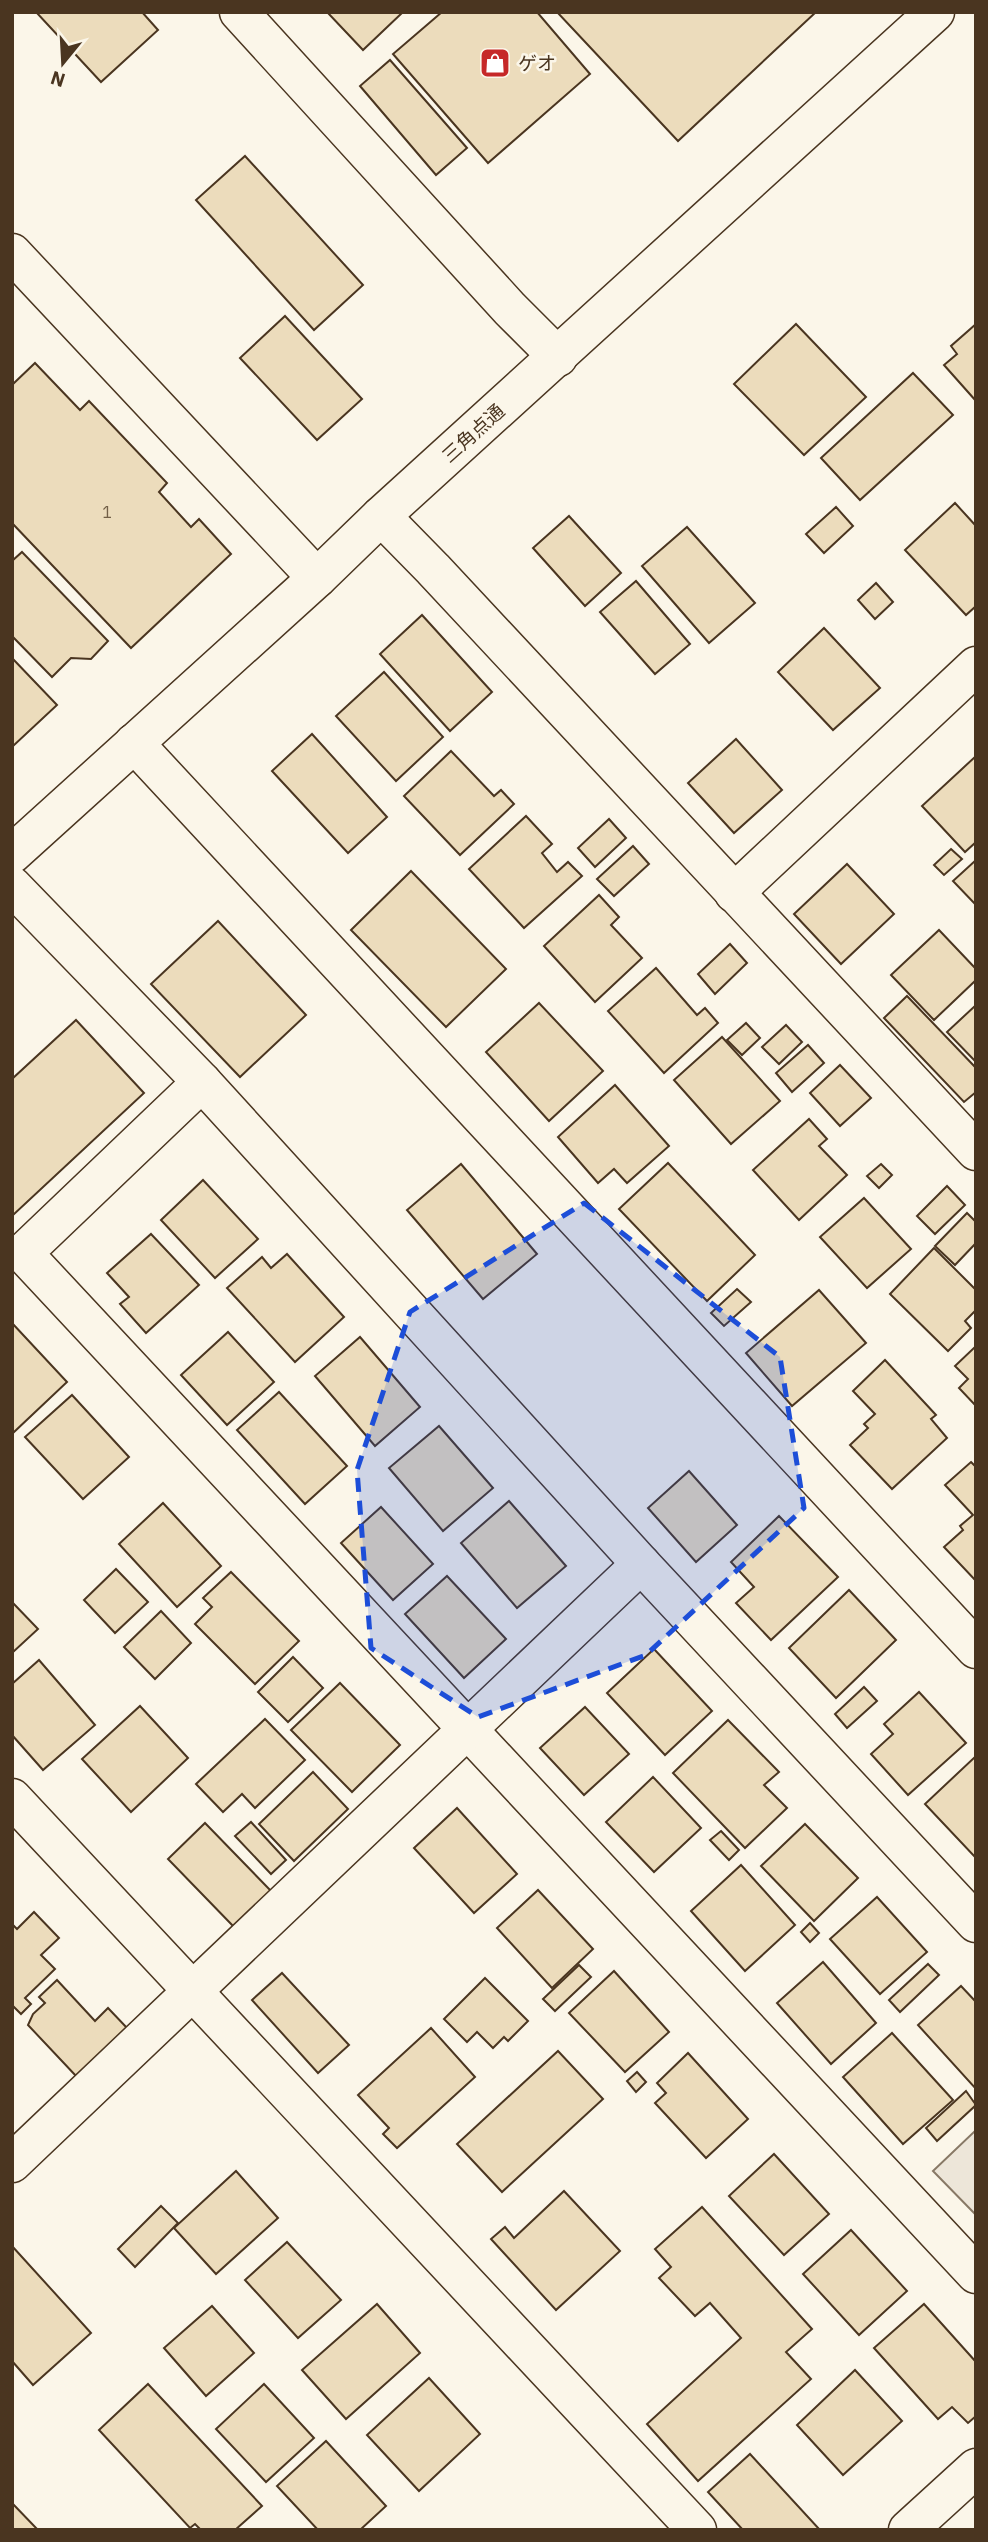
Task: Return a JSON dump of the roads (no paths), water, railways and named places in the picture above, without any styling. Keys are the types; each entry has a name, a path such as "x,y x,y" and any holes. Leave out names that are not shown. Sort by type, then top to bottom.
{"street":[{"path":"239,12 501,299 558,357"},
{"name":"三角点通","path":"12,854 934,12"},
{"path":"12,253 317,578"},
{"path":"381,516 976,1151"},
{"path":"733,892 975,669"},
{"path":"134,743 976,1649"},
{"path":"12,886 202,1082 641,1564 976,1923"},
{"path":"202,1082 23,1253 976,2274"},
{"path":"12,2163 641,1564"},
{"path":"12,1798 697,2530"},
{"path":"908,2530 974,2472"}],"place":[{"name":"ゲオ","path":"495,63"}]}
